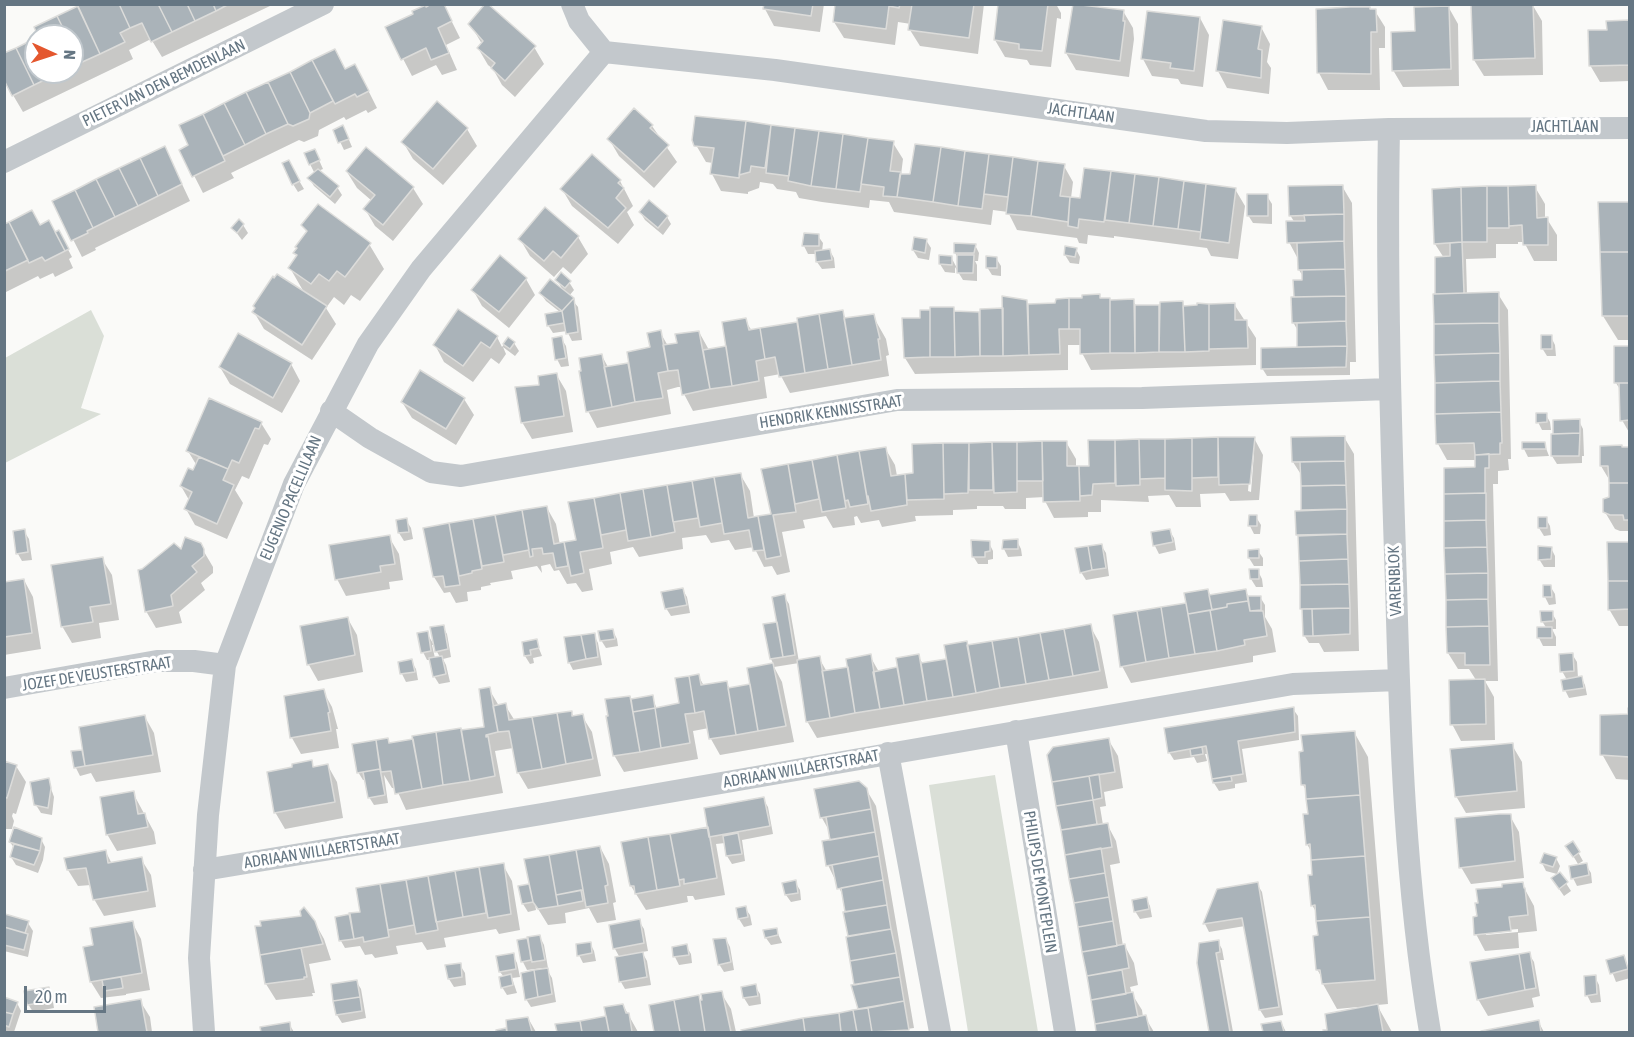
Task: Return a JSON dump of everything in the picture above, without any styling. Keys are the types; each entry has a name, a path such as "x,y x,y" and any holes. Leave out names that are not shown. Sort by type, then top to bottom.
{"street":[{"name":"PIETER VAN DEN BEMDENLAAN","path":"4,162 323,4"},
{"path":"572,4 579,21 604,52"},
{"name":"JACHTLAAN","path":"604,52 775,70 1206,131 1287,133 1389,129 1625,130"},
{"name":"EUGENIO PACELLILAAN","path":"204,1032 199,958 204,870 225,665 294,483 368,344 421,269 604,52"},
{"name":"VARENBLOK","path":"1389,129 1389,389 1399,680 1407,842 1422,986 1430,1032"},
{"name":"HENDRIK KENNISSTRAAT","path":"331,411 370,438 431,472 462,476 897,400 1142,398 1389,389"},
{"name":"JOZEF DE VEUSTERSTRAAT","path":"4,688 157,661 194,661 225,665"},
{"name":"ADRIAAN WILLAERTSTRAAT","path":"204,870 474,826 1293,684 1399,680"},
{"name":"PHILIPS DE MONTEPLEIN","path":"1016,731 1065,1032"},
{"path":"888,753 940,1032"}],"shaded area":[{"path":"91,310 104,336 81,408 101,414 5,463 5,358"},
{"path":"995,775 1038,1032 968,1032 929,785"}],"building":[{"path":"119,4 130,28 120,33 125,42 100,54 77,5"},
{"path":"119,4 158,4 172,32 151,42 142,23 130,28"},
{"path":"158,4 187,4 195,21 172,32"},
{"path":"187,4 213,4 216,11 195,21"},
{"path":"213,4 229,4 216,11"},
{"path":"431,4 444,4 452,21 438,28 449,53 431,60 426,48 401,60 385,27 413,14 412,11"},
{"path":"485,4 488,4 536,46 505,81 491,68 495,63 477,48 483,41 468,24"},
{"path":"764,4 813,4 811,16 763,9"},
{"path":"835,4 900,4 899,8 889,6 886,29 833,22"},
{"path":"912,4 974,4 969,38 908,30"},
{"path":"998,4 1048,4 1042,51 1019,49 1019,44 994,40"},
{"path":"1073,4 1124,10 1123,21 1125,21 1120,61 1065,53"},
{"path":"1533,4 1535,58 1473,60 1471,5"},
{"path":"78,6 100,54 84,61 84,24 61,24 57,16"},
{"path":"1449,6 1451,69 1392,71 1391,32 1415,31 1414,7"},
{"path":"1350,7 1376,9 1377,32 1371,32 1371,74 1317,73 1316,9"},
{"path":"1147,11 1200,17 1194,71 1170,68 1171,63 1141,59"},
{"path":"57,16 61,24 40,24"},
{"path":"1223,20 1262,26 1258,49 1262,50 1261,78 1216,71"},
{"path":"1630,20 1630,65 1589,66 1588,30 1607,30 1606,21"},
{"path":"24,44 24,64 16,48"},
{"path":"16,48 24,64 24,84 34,85 12,96 4,80 4,53"},
{"path":"335,49 345,69 355,64 369,91 357,97 355,94 335,104 312,60"},
{"path":"312,60 333,101 310,113 290,72"},
{"path":"290,72 310,113 309,119 293,126 288,124 268,82"},
{"path":"268,82 288,124 266,134 246,92"},
{"path":"246,92 266,134 245,145 224,103"},
{"path":"437,101 468,128 433,169 401,142"},
{"path":"224,103 245,145 223,156 203,114"},
{"path":"634,108 653,125 650,128 669,145 644,172 607,139"},
{"path":"203,114 225,161 192,177 179,150 188,145 179,125"},
{"path":"695,116 746,121 739,178 710,174 714,148 694,146 692,140"},
{"path":"746,121 771,125 765,168 751,166 750,172 739,175"},
{"path":"343,125 349,139 338,143 333,130"},
{"path":"771,125 795,128 789,176 766,173"},
{"path":"795,128 819,131 811,186 788,181"},
{"path":"819,131 843,134 836,189 811,186"},
{"path":"843,134 868,138 860,192 836,189"},
{"path":"868,138 894,141 890,171 901,172 897,197 883,196 884,187 861,184"},
{"path":"915,144 941,147 933,202 897,197 900,174 910,174"},
{"path":"165,146 182,184 158,196 140,158"},
{"path":"366,147 414,187 383,225 363,209 375,195 346,171"},
{"path":"941,147 965,151 958,206 933,202"},
{"path":"315,149 320,160 309,165 304,153"},
{"path":"965,151 989,154 982,209 958,206"},
{"path":"592,154 621,180 618,183 624,188 616,198 626,208 608,228 560,189"},
{"path":"989,154 1013,157 1008,197 984,194"},
{"path":"1013,157 1038,161 1031,216 1006,214"},
{"path":"140,158 158,196 138,206 119,168"},
{"path":"289,160 300,181 292,185 282,163"},
{"path":"1038,161 1065,164 1060,196 1070,197 1068,222 1031,216"},
{"path":"119,168 138,206 115,217 96,179"},
{"path":"1084,168 1111,171 1104,222 1079,219 1078,228 1068,226 1070,197 1080,198"},
{"path":"318,169 339,186 330,197 307,178"},
{"path":"1111,171 1135,174 1129,223 1105,220"},
{"path":"1135,174 1159,177 1153,226 1129,223"},
{"path":"1159,177 1184,181 1178,229 1153,226"},
{"path":"96,179 115,217 93,228 75,190"},
{"path":"1184,181 1206,184 1201,232 1178,229"},
{"path":"1206,184 1236,188 1229,243 1200,239"},
{"path":"1343,185 1344,214 1289,216 1288,186"},
{"path":"1536,185 1537,218 1548,217 1548,245 1523,245 1522,225 1509,226 1508,186"},
{"path":"1487,186 1508,186 1509,228 1487,228"},
{"path":"1487,186 1487,242 1462,242 1461,187"},
{"path":"1461,187 1462,242 1434,244 1432,189"},
{"path":"75,190 93,228 71,241 52,201"},
{"path":"1247,194 1268,194 1268,216 1247,216"},
{"path":"649,200 668,216 658,228 639,212"},
{"path":"1598,202 1630,202 1630,252 1600,252"},
{"path":"318,204 371,243 345,277 337,271 329,281 319,274 311,284 288,268 297,255 293,253 297,248 295,247 307,231 301,225"},
{"path":"545,207 579,236 561,258 553,251 544,261 518,239"},
{"path":"32,210 40,225 49,220 65,251 45,261 42,257 29,263 9,222"},
{"path":"1344,214 1344,241 1287,243 1286,221 1305,221 1304,215"},
{"path":"239,219 244,224 237,233 231,228"},
{"path":"9,222 28,260 5,271 4,224"},
{"path":"59,230 69,249 65,251 55,232"},
{"path":"804,233 819,234 819,246 802,246"},
{"path":"914,237 927,239 925,253 912,250"},
{"path":"1344,241 1345,269 1298,270 1297,243"},
{"path":"1462,242 1464,293 1435,294 1435,257 1450,256 1450,243"},
{"path":"954,243 976,244 974,253 954,253"},
{"path":"1065,246 1077,248 1075,257 1064,255"},
{"path":"830,249 832,260 816,262 815,251"},
{"path":"1600,252 1630,252 1630,316 1602,316"},
{"path":"500,255 527,278 499,312 471,290"},
{"path":"939,255 952,256 952,265 939,264"},
{"path":"957,255 974,255 973,273 957,273"},
{"path":"986,256 997,257 997,268 986,268"},
{"path":"1345,269 1346,296 1294,297 1293,280 1302,280 1302,270"},
{"path":"561,272 571,281 565,288 555,280"},
{"path":"277,274 327,306 302,345 252,312 255,308 253,306 273,276 274,278"},
{"path":"550,279 574,298 562,311 539,293"},
{"path":"1499,292 1499,323 1434,324 1433,294"},
{"path":"1100,294 1100,298 1110,298 1110,353 1080,354 1080,329 1069,329 1069,298"},
{"path":"1002,296 1027,300 1029,355 1003,356"},
{"path":"1346,296 1346,321 1292,323 1291,297"},
{"path":"574,298 578,332 566,334 562,311"},
{"path":"1069,298 1069,329 1059,329 1060,354 1029,355 1028,304 1055,303 1056,299"},
{"path":"1134,299 1135,353 1110,353 1110,300"},
{"path":"1183,301 1185,352 1159,352 1160,302"},
{"path":"1197,303 1209,304 1209,351 1185,352 1183,306 1197,305"},
{"path":"1235,303 1235,320 1247,320 1248,348 1209,349 1209,304"},
{"path":"1135,305 1159,305 1159,352 1135,353"},
{"path":"930,307 954,307 955,357 930,357"},
{"path":"1003,308 1003,356 980,356 980,309"},
{"path":"458,309 498,336 490,348 481,342 463,366 433,345"},
{"path":"843,310 852,365 828,369 819,314"},
{"path":"920,310 930,310 930,357 904,358 902,318 920,318"},
{"path":"562,311 564,323 547,326 545,314"},
{"path":"954,311 979,312 980,356 955,357"},
{"path":"819,314 828,369 805,373 797,318"},
{"path":"874,314 880,339 878,339 881,360 852,365 844,318"},
{"path":"746,318 749,330 760,328 765,359 756,361 759,381 732,386 722,322"},
{"path":"1346,321 1347,346 1297,347 1297,323"},
{"path":"797,322 805,373 779,377 775,357 765,359 760,328"},
{"path":"1499,323 1500,353 1434,355 1434,324"},
{"path":"661,330 668,371 658,373 663,398 635,402 627,352 650,347 647,333"},
{"path":"699,331 710,389 682,395 678,370 668,371 663,345 677,343 675,334"},
{"path":"238,333 292,363 273,398 219,367"},
{"path":"1541,335 1552,335 1552,349 1541,349"},
{"path":"562,336 566,358 555,360 552,338"},
{"path":"508,337 515,342 510,349 503,344"},
{"path":"726,346 732,386 710,389 703,350"},
{"path":"1347,346 1346,367 1261,369 1261,348"},
{"path":"1614,346 1630,346 1630,383 1614,383"},
{"path":"1500,353 1500,381 1435,383 1434,355"},
{"path":"602,354 612,407 586,412 579,358"},
{"path":"628,363 635,402 612,407 604,367"},
{"path":"420,370 465,398 446,429 401,402"},
{"path":"557,373 564,416 521,423 515,387 539,385 538,376"},
{"path":"1500,381 1501,412 1435,414 1435,383"},
{"path":"1619,383 1630,383 1630,420 1620,421"},
{"path":"209,398 262,422 259,429 255,428 239,463 232,460 228,469 186,451"},
{"path":"1501,412 1500,454 1475,455 1474,443 1436,444 1435,414"},
{"path":"1536,413 1547,413 1547,422 1536,423"},
{"path":"1580,419 1580,433 1553,434 1553,420"},
{"path":"1580,433 1579,456 1551,456 1551,434"},
{"path":"1345,436 1345,461 1292,462 1291,437"},
{"path":"1218,437 1218,477 1192,478 1192,438"},
{"path":"1218,437 1255,437 1250,484 1219,485"},
{"path":"1192,438 1192,491 1165,490 1165,439"},
{"path":"1139,439 1140,485 1116,486 1115,440"},
{"path":"1139,439 1165,439 1165,478 1140,479"},
{"path":"1088,440 1115,440 1115,483 1093,484 1092,495 1080,496 1079,466 1089,466"},
{"path":"1042,441 1043,481 1017,481 1017,442"},
{"path":"1042,441 1067,441 1067,466 1079,466 1080,501 1043,502"},
{"path":"992,442 993,490 969,490 969,443"},
{"path":"992,442 1017,442 1017,492 994,493"},
{"path":"1522,442 1545,442 1546,449 1522,449"},
{"path":"943,443 944,499 907,500 905,474 913,473 912,444"},
{"path":"943,443 969,443 968,493 944,494"},
{"path":"1622,445 1622,447 1630,447 1630,483 1609,483 1608,466 1600,466 1600,446"},
{"path":"886,447 891,476 905,474 907,505 871,511 859,451"},
{"path":"859,451 868,504 850,507 848,500 845,501 837,455"},
{"path":"1489,454 1489,468 1485,468 1485,493 1444,494 1444,468 1475,467 1475,455"},
{"path":"837,455 846,508 822,512 812,460"},
{"path":"199,457 228,469 223,480 234,485 217,524 184,509 192,492 180,486 188,468 193,470"},
{"path":"812,460 819,499 795,504 788,464"},
{"path":"1345,461 1346,485 1301,486 1300,462"},
{"path":"788,464 796,512 773,515 781,556 766,559 758,516 771,514 761,469"},
{"path":"741,473 748,518 758,516 764,550 753,551 749,530 724,534 714,477"},
{"path":"714,477 722,523 700,527 692,481"},
{"path":"692,481 698,518 673,522 667,485"},
{"path":"1609,483 1630,483 1630,520 1624,520 1623,515 1610,515 1603,512 1603,499 1609,497"},
{"path":"667,485 675,532 651,537 643,489"},
{"path":"1346,485 1347,509 1301,510 1301,486"},
{"path":"643,489 651,537 628,541 620,493"},
{"path":"620,493 626,530 601,535 594,498"},
{"path":"1486,493 1486,520 1444,521 1444,494"},
{"path":"594,498 603,548 580,552 584,573 571,576 564,542 576,540 568,502"},
{"path":"547,506 554,544 564,542 568,566 556,568 553,553 543,554 542,548 532,549 533,556 530,557 522,510"},
{"path":"1347,509 1347,534 1296,535 1295,511"},
{"path":"522,510 529,550 503,555 495,515"},
{"path":"495,515 504,562 482,566 473,519"},
{"path":"1249,515 1257,515 1257,526 1248,526"},
{"path":"1538,517 1547,517 1547,528 1538,528"},
{"path":"407,518 409,532 398,533 396,520"},
{"path":"473,519 482,569 459,576 449,523"},
{"path":"1486,520 1487,547 1444,548 1444,521"},
{"path":"449,523 460,585 445,587 443,576 433,577 423,528"},
{"path":"25,529 28,552 16,554 13,531"},
{"path":"1170,529 1173,542 1153,546 1151,532"},
{"path":"1347,534 1348,559 1299,561 1298,536"},
{"path":"390,535 395,564 380,566 381,572 335,580 329,545"},
{"path":"185,537 201,543 204,549 204,556 192,566 197,572 171,595 173,606 145,612 138,570 174,543 181,549"},
{"path":"1018,539 1018,549 1002,549 1003,540"},
{"path":"971,540 990,541 990,551 985,552 985,557 972,557"},
{"path":"1607,542 1630,542 1630,581 1608,581"},
{"path":"1102,544 1106,568 1092,570 1088,546"},
{"path":"1088,546 1092,570 1080,573 1075,548"},
{"path":"1538,546 1552,547 1551,559 1538,560"},
{"path":"1487,547 1488,573 1445,574 1444,548"},
{"path":"1259,549 1259,558 1248,558 1248,550"},
{"path":"103,557 111,604 90,607 93,622 61,627 51,565"},
{"path":"1348,559 1349,584 1300,585 1299,561"},
{"path":"1249,569 1259,569 1259,579 1250,579"},
{"path":"1488,573 1488,599 1446,600 1445,574"},
{"path":"24,579 32,633 4,637 4,582"},
{"path":"1608,581 1630,581 1630,609 1608,610"},
{"path":"1349,584 1350,608 1300,609 1300,585"},
{"path":"1543,585 1551,585 1552,597 1543,597"},
{"path":"683,588 687,605 665,609 661,592"},
{"path":"1208,589 1212,610 1188,614 1184,593"},
{"path":"1246,589 1248,601 1227,604 1227,607 1212,610 1209,595"},
{"path":"785,594 795,655 783,657 772,597"},
{"path":"1248,596 1261,596 1261,610 1250,611"},
{"path":"1488,599 1489,626 1446,627 1446,600"},
{"path":"1248,601 1250,611 1263,611 1267,636 1244,640 1245,645 1217,651 1210,610 1227,607 1227,604"},
{"path":"1186,603 1195,654 1169,658 1161,607"},
{"path":"1161,607 1169,658 1146,662 1137,611"},
{"path":"1350,608 1350,634 1313,636 1312,609"},
{"path":"1302,609 1312,609 1313,636 1303,636"},
{"path":"1210,610 1217,651 1195,654 1188,614"},
{"path":"1137,611 1146,662 1120,667 1113,615"},
{"path":"1540,611 1553,611 1553,621 1541,622"},
{"path":"348,617 355,655 307,665 300,626"},
{"path":"777,622 783,657 770,659 763,624"},
{"path":"1091,624 1100,671 1073,676 1064,629"},
{"path":"444,625 448,649 435,652 430,627"},
{"path":"1489,626 1490,665 1465,665 1465,653 1447,653 1446,627"},
{"path":"1537,627 1552,627 1552,638 1537,638"},
{"path":"613,629 615,639 600,641 598,631"},
{"path":"1064,629 1073,676 1049,680 1040,633"},
{"path":"428,631 431,651 421,653 417,633"},
{"path":"595,633 598,657 586,659 581,635"},
{"path":"1040,633 1049,680 1026,684 1018,637"},
{"path":"581,635 586,659 568,663 564,637"},
{"path":"1018,637 1026,684 1000,688 992,641"},
{"path":"537,639 539,648 530,650 531,655 524,656 522,642"},
{"path":"967,641 976,693 953,697 944,645"},
{"path":"992,641 1000,688 976,693 967,645"},
{"path":"1573,653 1574,671 1560,672 1559,654"},
{"path":"871,654 880,709 855,713 846,659"},
{"path":"919,654 927,701 904,705 896,658"},
{"path":"442,656 446,674 433,677 429,658"},
{"path":"820,656 830,718 806,722 797,660"},
{"path":"412,659 415,672 400,674 398,662"},
{"path":"946,659 953,697 927,701 921,663"},
{"path":"773,663 786,726 758,731 747,668"},
{"path":"848,667 855,713 830,718 822,671"},
{"path":"897,667 904,705 880,709 873,672"},
{"path":"699,674 701,685 727,681 736,735 709,739 704,711 695,713 689,676"},
{"path":"689,676 695,713 685,714 690,743 661,748 655,708 679,703 675,678"},
{"path":"1582,676 1584,688 1563,691 1561,680"},
{"path":"1485,679 1486,724 1450,725 1449,680"},
{"path":"750,684 758,731 736,735 728,688"},
{"path":"490,687 498,732 486,735 486,737 488,736 495,776 470,781 461,730 484,727 479,689"},
{"path":"324,689 330,712 328,713 331,731 290,738 284,696"},
{"path":"653,695 655,708 633,712 631,699"},
{"path":"630,696 640,752 613,756 605,699"},
{"path":"506,703 509,720 532,717 542,769 517,773 509,731 498,732 493,706"},
{"path":"1294,707 1295,732 1238,741 1243,774 1212,779 1206,746 1168,753 1164,728"},
{"path":"655,708 661,748 640,752 633,712"},
{"path":"1628,708 1630,708 1630,757 1600,755 1600,715 1628,714"},
{"path":"572,711 572,716 583,714 593,759 566,764 557,713"},
{"path":"557,713 566,764 542,769 532,717"},
{"path":"145,715 153,755 85,766 79,727"},
{"path":"461,728 470,781 443,785 436,732"},
{"path":"1355,731 1360,795 1306,799 1305,785 1301,785 1299,752 1303,751 1301,735"},
{"path":"436,732 443,785 422,789 412,736"},
{"path":"388,738 389,743 413,739 422,789 395,794 391,771 381,772 376,740"},
{"path":"1109,738 1115,772 1052,782 1047,755 1053,747"},
{"path":"376,740 380,769 357,773 352,744"},
{"path":"1513,743 1517,791 1455,797 1450,749"},
{"path":"1202,747 1203,754 1191,756 1190,749"},
{"path":"82,750 85,766 74,768 71,751"},
{"path":"312,760 313,767 328,764 335,802 274,813 267,772"},
{"path":"4,761 17,765 7,798 4,797"},
{"path":"380,769 385,795 368,798 363,772"},
{"path":"1099,774 1102,798 1093,800 1089,776"},
{"path":"1089,776 1093,800 1056,806 1052,782"},
{"path":"1231,776 1232,781 1213,783 1212,779"},
{"path":"49,778 51,788 48,808 34,805 30,782"},
{"path":"859,781 867,788 871,809 820,818 814,789"},
{"path":"134,791 138,814 145,813 148,827 106,835 100,797"},
{"path":"1360,795 1365,856 1311,860 1310,844 1306,845 1303,814 1308,814 1306,799"},
{"path":"764,797 770,826 709,837 704,808"},
{"path":"1093,800 1097,824 1061,830 1056,806"},
{"path":"871,809 875,832 830,840 826,817"},
{"path":"1511,814 1515,861 1459,868 1455,818"},
{"path":"1108,823 1112,847 1065,855 1061,830"},
{"path":"14,827 42,838 40,851 9,842"},
{"path":"708,827 717,878 684,884 684,879 679,880 670,834"},
{"path":"875,832 879,856 826,866 822,841"},
{"path":"738,833 742,854 726,856 723,836"},
{"path":"670,834 680,886 657,890 648,837"},
{"path":"648,837 657,890 635,894 634,886 630,886 621,842"},
{"path":"1573,841 1580,852 1573,857 1565,846"},
{"path":"14,844 40,851 34,865 10,857"},
{"path":"600,846 608,885 605,886 608,903 586,907 576,850"},
{"path":"1101,848 1105,873 1069,879 1065,855"},
{"path":"106,850 108,863 142,857 148,891 93,900 86,868 67,870 64,858"},
{"path":"576,850 583,890 556,895 549,855"},
{"path":"1544,853 1557,857 1553,867 1540,863"},
{"path":"549,855 558,906 538,909 533,902 524,859"},
{"path":"879,856 883,880 837,889 832,865"},
{"path":"1365,856 1370,917 1316,921 1315,905 1311,906 1308,875 1312,875 1311,860"},
{"path":"504,863 511,914 488,918 479,867"},
{"path":"1587,863 1589,875 1571,879 1569,866"},
{"path":"479,867 486,913 463,917 455,871"},
{"path":"455,871 463,917 436,922 428,876"},
{"path":"1560,872 1568,882 1559,889 1551,878"},
{"path":"1105,873 1109,897 1074,903 1069,879"},
{"path":"428,876 438,930 416,934 406,880"},
{"path":"406,880 414,925 388,930 380,884"},
{"path":"796,880 798,893 785,895 782,883"},
{"path":"883,880 887,905 845,912 841,888"},
{"path":"1258,882 1279,1007 1259,1010 1242,918 1203,924 1217,889"},
{"path":"1523,882 1528,915 1509,917 1511,931 1474,935 1473,917 1477,916 1475,903 1478,903 1476,889 1502,887 1502,884"},
{"path":"380,884 389,937 364,942 363,937 354,939 349,913 360,912 356,888"},
{"path":"529,884 533,902 522,904 518,886"},
{"path":"581,890 583,901 558,906 556,895"},
{"path":"1109,897 1113,921 1078,927 1074,903"},
{"path":"1147,897 1149,909 1134,912 1132,900"},
{"path":"887,905 891,929 848,936 843,912"},
{"path":"746,906 748,917 738,919 736,908"},
{"path":"304,907 315,921 323,944 260,955 255,926 261,926 260,921 301,916 300,911"},
{"path":"5,914 29,921 25,933 4,927"},
{"path":"350,914 354,939 339,941 335,917"},
{"path":"1370,917 1375,980 1322,984 1320,970 1316,970 1313,936 1318,935 1316,921"},
{"path":"640,919 644,943 613,949 609,925"},
{"path":"133,921 142,973 90,982 83,947 93,945 90,928"},
{"path":"1113,921 1117,946 1082,952 1078,927"},
{"path":"4,927 28,934 24,950 4,945"},
{"path":"777,928 778,935 765,938 763,930"},
{"path":"891,929 896,953 850,961 846,937"},
{"path":"540,935 545,960 532,962 527,937"},
{"path":"528,938 531,960 521,962 517,940"},
{"path":"726,938 731,962 718,965 713,939"},
{"path":"1219,940 1220,952 1216,953 1230,1032 1209,1032 1197,963 1199,943"},
{"path":"591,942 592,953 577,956 576,944"},
{"path":"687,944 689,955 673,957 672,947"},
{"path":"1125,944 1129,968 1087,976 1082,952"},
{"path":"301,948 307,977 265,984 260,955"},
{"path":"643,952 647,977 619,982 615,957"},
{"path":"1530,952 1536,988 1525,990 1519,954"},
{"path":"514,953 516,969 499,972 496,956"},
{"path":"896,953 900,977 854,985 850,961"},
{"path":"1519,954 1525,990 1477,1000 1470,962"},
{"path":"1624,955 1628,969 1610,974 1606,960"},
{"path":"461,963 462,977 448,979 445,965"},
{"path":"548,968 552,994 538,997 534,970"},
{"path":"534,970 538,997 525,1000 521,973"},
{"path":"1122,970 1126,994 1091,1000 1087,976"},
{"path":"511,974 513,985 501,988 499,977"},
{"path":"1596,975 1597,994 1585,996 1584,976"},
{"path":"121,977 123,988 104,991 102,980"},
{"path":"900,977 904,1001 858,1009 851,985"},
{"path":"357,980 360,997 333,1001 331,984"},
{"path":"756,984 758,996 743,998 741,987"},
{"path":"49,987 51,1001 27,1005 24,991"},
{"path":"722,991 731,1032 705,1032 701,994"},
{"path":"1133,992 1138,1017 1095,1024 1091,1000"},
{"path":"699,995 705,1032 680,1032 674,1000"},
{"path":"4,997 18,1002 13,1014 4,1012"},
{"path":"360,997 362,1011 336,1015 333,1001"},
{"path":"141,999 147,1032 98,1032 94,1007"},
{"path":"674,1000 680,1032 654,1032 649,1005"},
{"path":"904,1001 909,1030 872,1032 868,1008"},
{"path":"623,1004 626,1013 629,1013 632,1032 609,1032 604,1007"},
{"path":"1378,1004 1383,1032 1324,1032 1323,1030 1327,1030 1325,1014"},
{"path":"868,1008 872,1032 857,1032 853,1010"},
{"path":"853,1010 857,1032 841,1032 839,1013"},
{"path":"4,1012 13,1014 9,1027 4,1025"},
{"path":"839,1013 841,1032 805,1032 803,1018"},
{"path":"1146,1015 1150,1032 1096,1032 1095,1024"},
{"path":"606,1016 609,1032 582,1032 580,1021"},
{"path":"528,1017 532,1032 507,1032 506,1020"},
{"path":"803,1018 805,1032 742,1032 741,1030"},
{"path":"1539,1020 1541,1032 1481,1032 1481,1031"},
{"path":"580,1021 582,1032 557,1032 555,1024"},
{"path":"1281,1021 1284,1032 1263,1032 1261,1024"},
{"path":"290,1022 291,1032 261,1032 260,1027"},
{"path":"506,1028 507,1032 496,1032 496,1030"}]}
